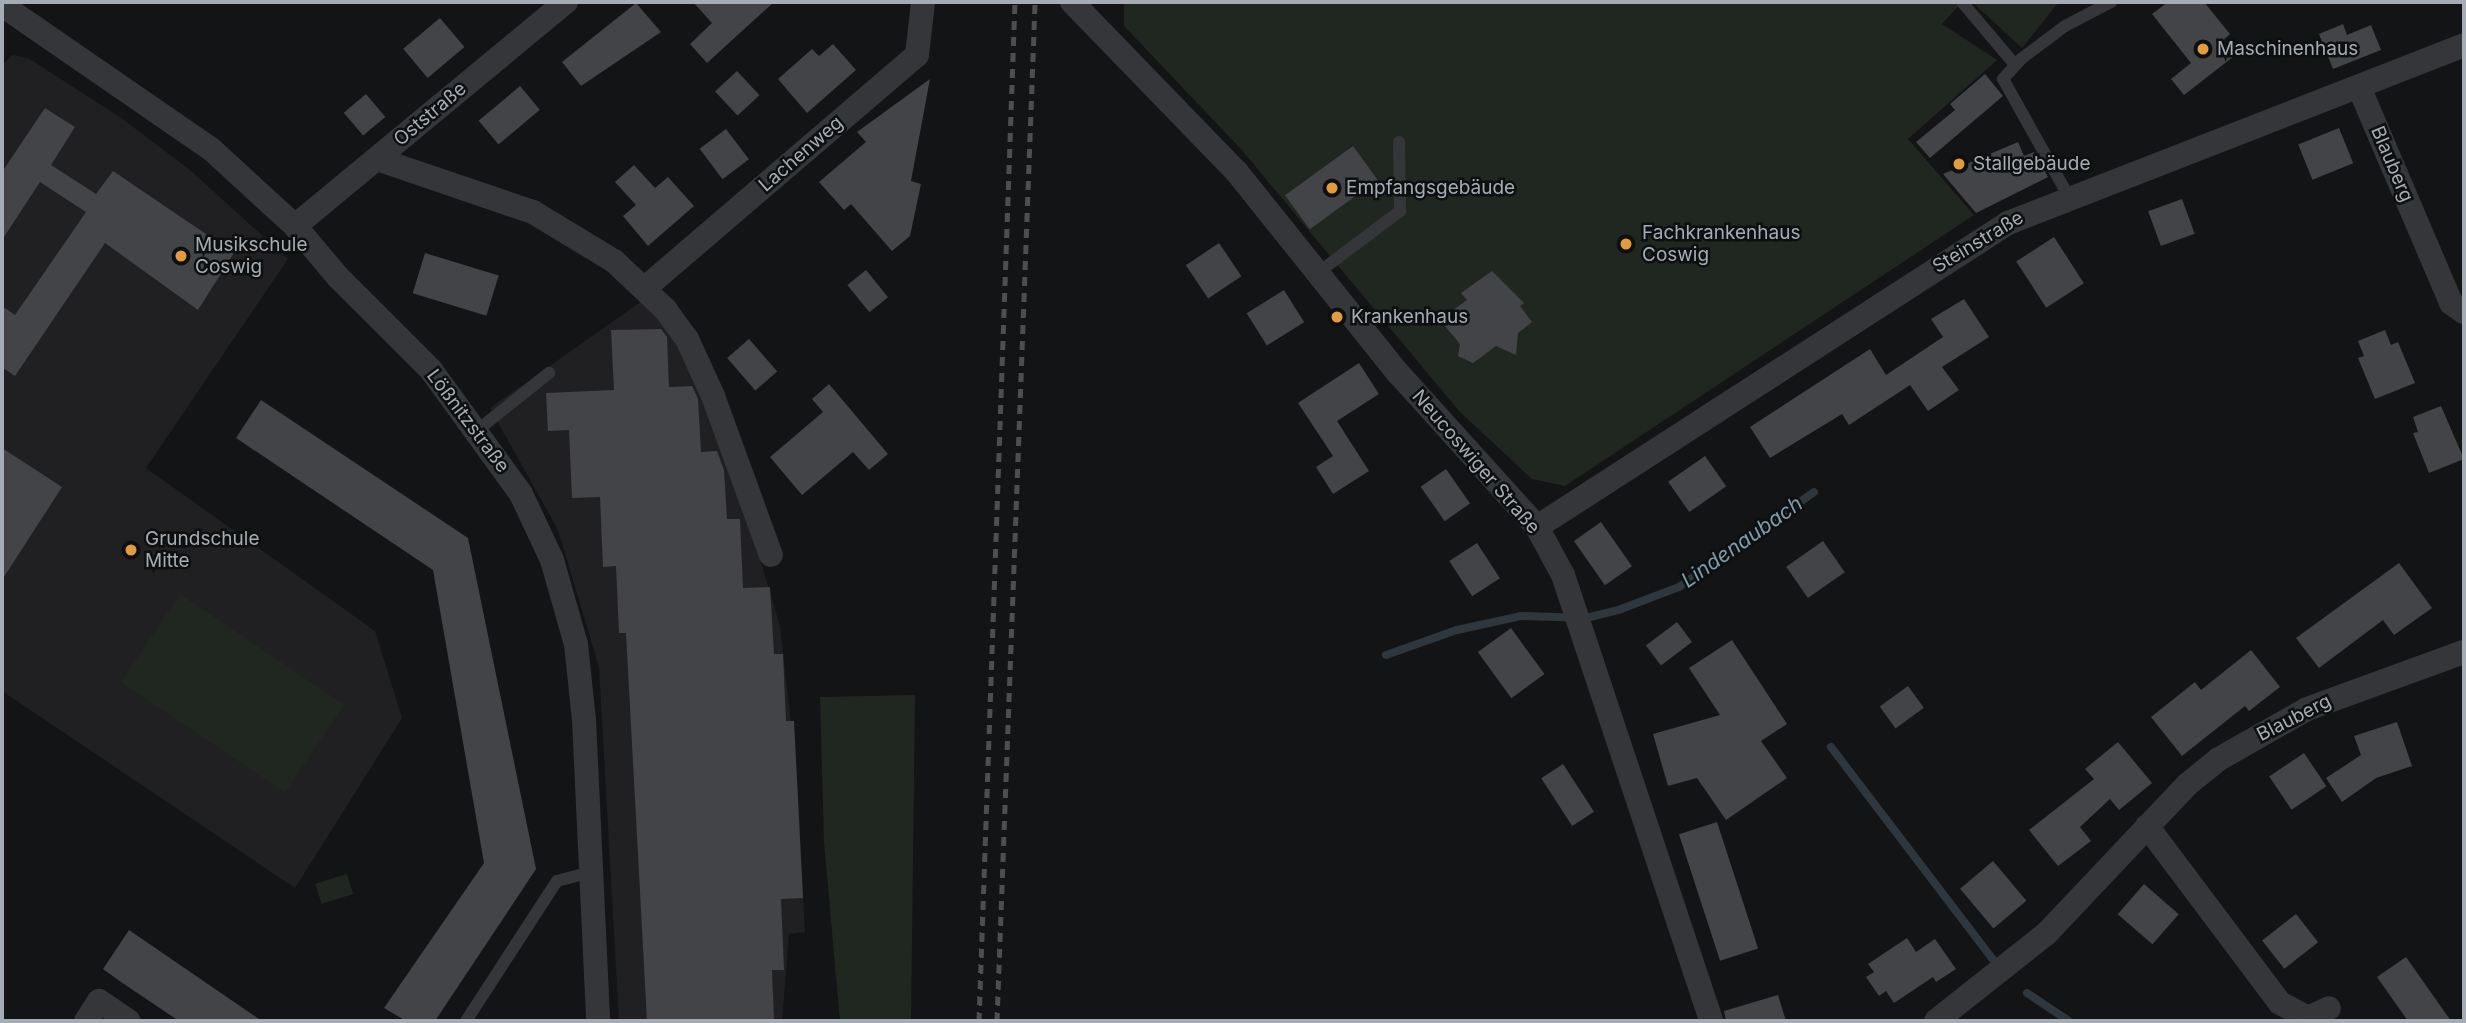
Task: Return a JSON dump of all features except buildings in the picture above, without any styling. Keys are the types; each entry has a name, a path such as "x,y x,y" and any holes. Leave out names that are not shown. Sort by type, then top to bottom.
{"street":[{"name":"Oststraße","path":"295,226 566,2"},
{"name":"Lachenweg","path":"645,288 917,55 923,2"},
{"name":"Neucoswiger Straße","path":"1072,2 1236,171 1398,373 1536,527 1563,576 1711,1021"},
{"name":"Lößnitzstraße","path":"3,9 211,149 295,226 338,277 431,370 479,429 521,494 552,560 576,644 598,1021"},
{"name":"Steinstraße","path":"1536,527 2020,216 2464,46"},
{"name":"Blauberg","path":"2359,87 2451,303 2464,312"},
{"path":"377,159 533,212 614,261 645,288 687,339 727,431 771,555"},
{"name":"Blauberg","path":"1936,1021 2047,933 2147,826 2219,759 2273,726 2365,685 2464,652"},
{"path":"2147,826 2280,1003 2308,1018 2329,1008"},
{"path":"86,1021 99,1001 129,1021"}],"lane":[{"path":"1962,2 2015,65"},
{"path":"2069,197 2003,79 2015,65 2065,26 2111,2"},
{"path":"1319,272 1400,211 1399,142"},
{"path":"479,429 549,373"},
{"path":"466,1021 557,881 591,872"}],"shaded area":[{"name":"Fachkrankenhaus Coswig","path":"1124,2 1962,2 1942,24 1997,60 1908,139 1974,215 1565,486 1532,479 1459,411 1241,149 1124,26"},
{"path":"1972,2 2059,2 2022,48"},
{"name":"Grundschule Mitte","path":"12,55 28,58 120,117 190,170 288,259 146,468 375,631 402,718 295,888 2,691 2,65"},
{"path":"642,301 667,327 690,362 739,489 780,626 797,775 805,932 789,934 782,1021 619,1021 599,667 558,530 490,408"},
{"path":"180,594 344,705 285,793 121,682"},
{"path":"915,695 911,1021 840,1021 824,842 820,697"},
{"path":"347,874 353,894 322,904 315,884"}],"waterway":[{"name":"Lindenaubach","path":"1386,655 1457,630 1521,616 1586,618 1621,609 1679,587 1814,492"},
{"path":"1831,747 1993,960"},
{"path":"2027,993 2069,1021"}],"railway":[{"path":"979,1021 1015,2"},
{"path":"997,1021 1035,2"}],"place":[{"name":"Maschinenhaus","path":"2203,49"},
{"name":"Stallgebäude","path":"1959,164"},
{"name":"Empfangsgebäude","path":"1332,188"},
{"name":"Fachkrankenhaus Coswig","path":"1626,244"},
{"name":"Musikschule Coswig","path":"181,256"},
{"name":"Krankenhaus","path":"1337,317"},
{"name":"Grundschule Mitte","path":"131,550"}]}
